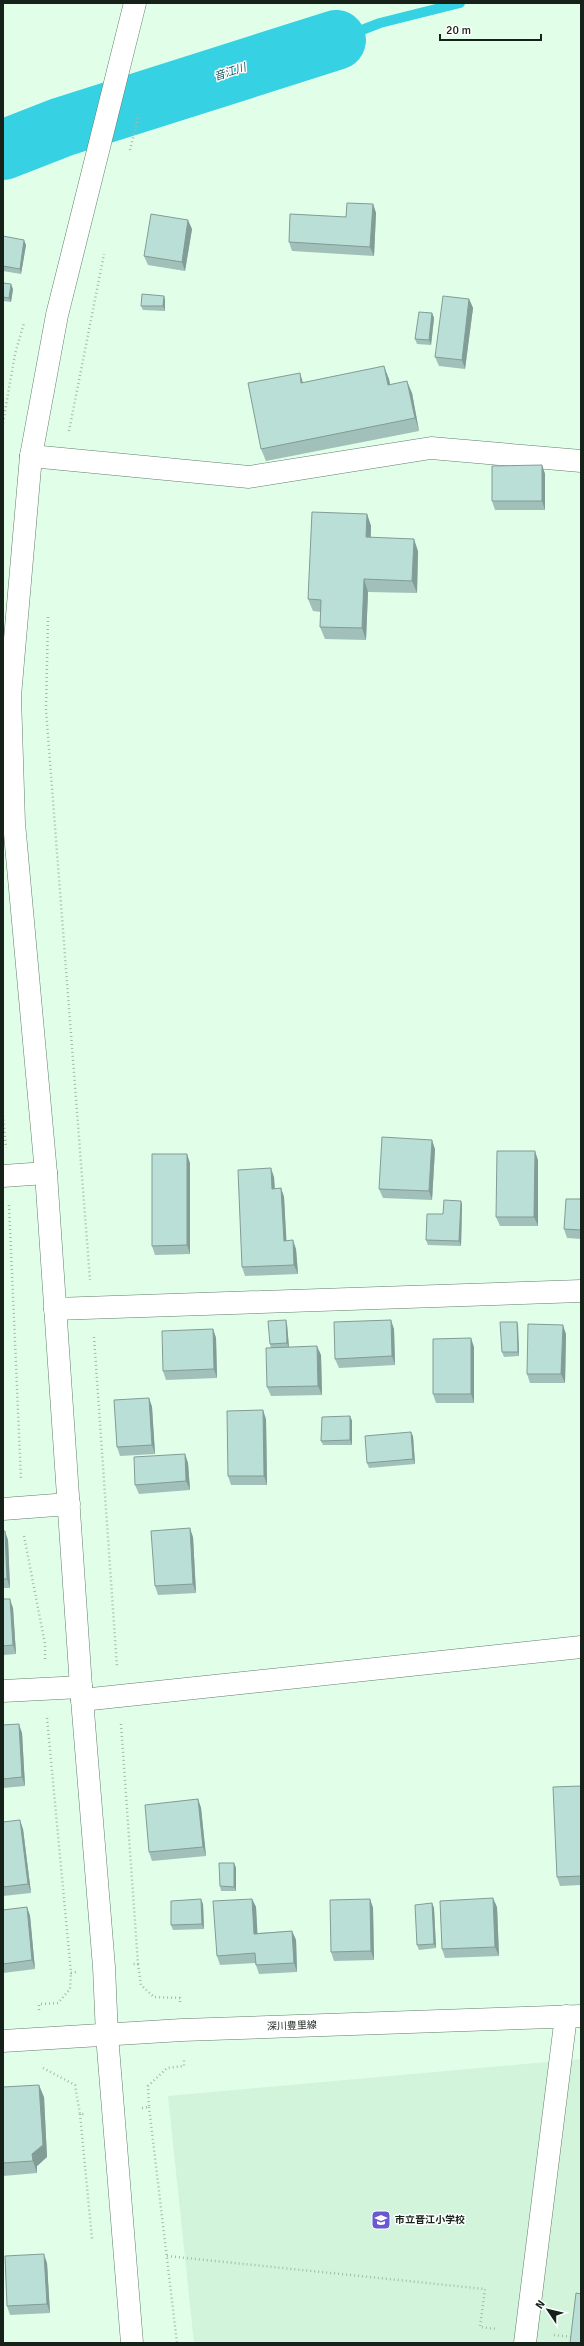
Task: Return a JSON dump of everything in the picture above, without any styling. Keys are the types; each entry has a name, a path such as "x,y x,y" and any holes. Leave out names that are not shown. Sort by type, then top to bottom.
{"street":[{"path":"132,2343 107,2035 104,1967 82,1693 46,1173 14,823 7,696 31,456 57,315 100,151 119,65 135,3"},
{"path":"31,456 249,477 431,448 581,460"},
{"path":"6,1176 46,1173"},
{"path":"55,1309 581,1291"},
{"path":"13,1508 69,1504"},
{"path":"3,1691 45,1689 119,1696 581,1647"},
{"path":"525,2338 573,2016"},
{"name":"深川豊里線","path":"3,2041 107,2035 573,2016"}],"path":[{"path":"128,155 133,140"},
{"path":"63,459 106,246"},
{"path":"3,1116 6,1176 13,1508 24,1539 45,1644 45,1689 71,1973 104,1967 138,1964 92,1307 46,710 48,614"},
{"path":"149,2107 177,2343"},
{"path":"80,2114 92,2240"},
{"path":"167,2256 485,2289 480,2327 525,2338 578,2338"}],"shaded area":[{"name":"市立音江小学校","path":"581,2059 581,2343 194,2343 168,2096"}],"building":[{"path":"347,203 373,204 370,247 289,242 290,214 346,217"},
{"path":"151,214 188,220 182,262 144,256"},
{"path":"3,236 24,240 20,269 3,266"},
{"path":"3,283 11,284 9,298 3,297"},
{"path":"142,294 164,296 163,306 141,306"},
{"path":"443,296 469,299 462,360 435,357"},
{"path":"419,312 432,313 429,340 415,339"},
{"path":"384,366 388,385 407,381 415,418 261,449 248,383 300,373 301,383"},
{"path":"542,465 542,501 492,501 492,466"},
{"path":"312,512 367,514 366,537 414,539 412,581 364,579 362,628 320,627 321,600 308,599"},
{"path":"382,1137 432,1140 429,1191 379,1189"},
{"path":"497,1151 535,1151 534,1217 496,1217"},
{"path":"152,1154 187,1154 187,1245 152,1246"},
{"path":"271,1168 272,1189 281,1188 284,1241 293,1240 294,1265 242,1267 238,1170"},
{"path":"566,1199 581,1199 581,1230 564,1229"},
{"path":"444,1200 461,1201 459,1241 426,1240 427,1214 443,1214"},
{"path":"286,1320 287,1343 270,1344 268,1321"},
{"path":"391,1320 392,1356 335,1359 334,1322"},
{"path":"500,1322 517,1322 518,1352 502,1352"},
{"path":"528,1324 563,1325 561,1374 527,1374"},
{"path":"213,1329 214,1369 163,1371 162,1331"},
{"path":"471,1338 471,1394 433,1394 433,1339"},
{"path":"317,1346 318,1386 267,1387 266,1348"},
{"path":"149,1398 152,1445 117,1447 114,1400"},
{"path":"263,1410 264,1476 228,1476 227,1411"},
{"path":"350,1416 350,1440 321,1441 322,1417"},
{"path":"411,1432 413,1459 367,1463 365,1436"},
{"path":"185,1454 186,1481 135,1485 134,1457"},
{"path":"190,1528 193,1584 155,1586 151,1531"},
{"path":"3,1531 5,1531 7,1579 3,1579"},
{"path":"3,1599 10,1599 13,1645 3,1646"},
{"path":"19,1724 22,1777 3,1779 3,1725"},
{"path":"581,1786 581,1876 557,1877 553,1787"},
{"path":"198,1799 203,1847 149,1852 145,1805"},
{"path":"20,1820 28,1884 3,1887 3,1822"},
{"path":"219,1863 234,1863 234,1887 220,1886"},
{"path":"493,1898 495,1947 442,1949 440,1901"},
{"path":"201,1899 202,1924 171,1925 171,1901"},
{"path":"252,1899 254,1934 292,1931 294,1963 256,1965 255,1953 217,1956 213,1901"},
{"path":"370,1899 371,1951 331,1952 330,1900"},
{"path":"432,1903 434,1944 417,1945 415,1905"},
{"path":"27,1907 32,1960 3,1964 3,1910"},
{"path":"39,2085 43,2145 32,2154 33,2161 3,2163 3,2087"},
{"path":"44,2254 47,2304 7,2306 5,2256"},
{"path":"576,2293 581,2294 581,2343 570,2343"}],"waterway":[{"name":"音江川","path":"336,40 380,23 460,3"},
{"name":"音江川","path":"3,150 62,127 336,40"}],"place":[{"name":"市立音江小学校","path":"381,2220"}]}
